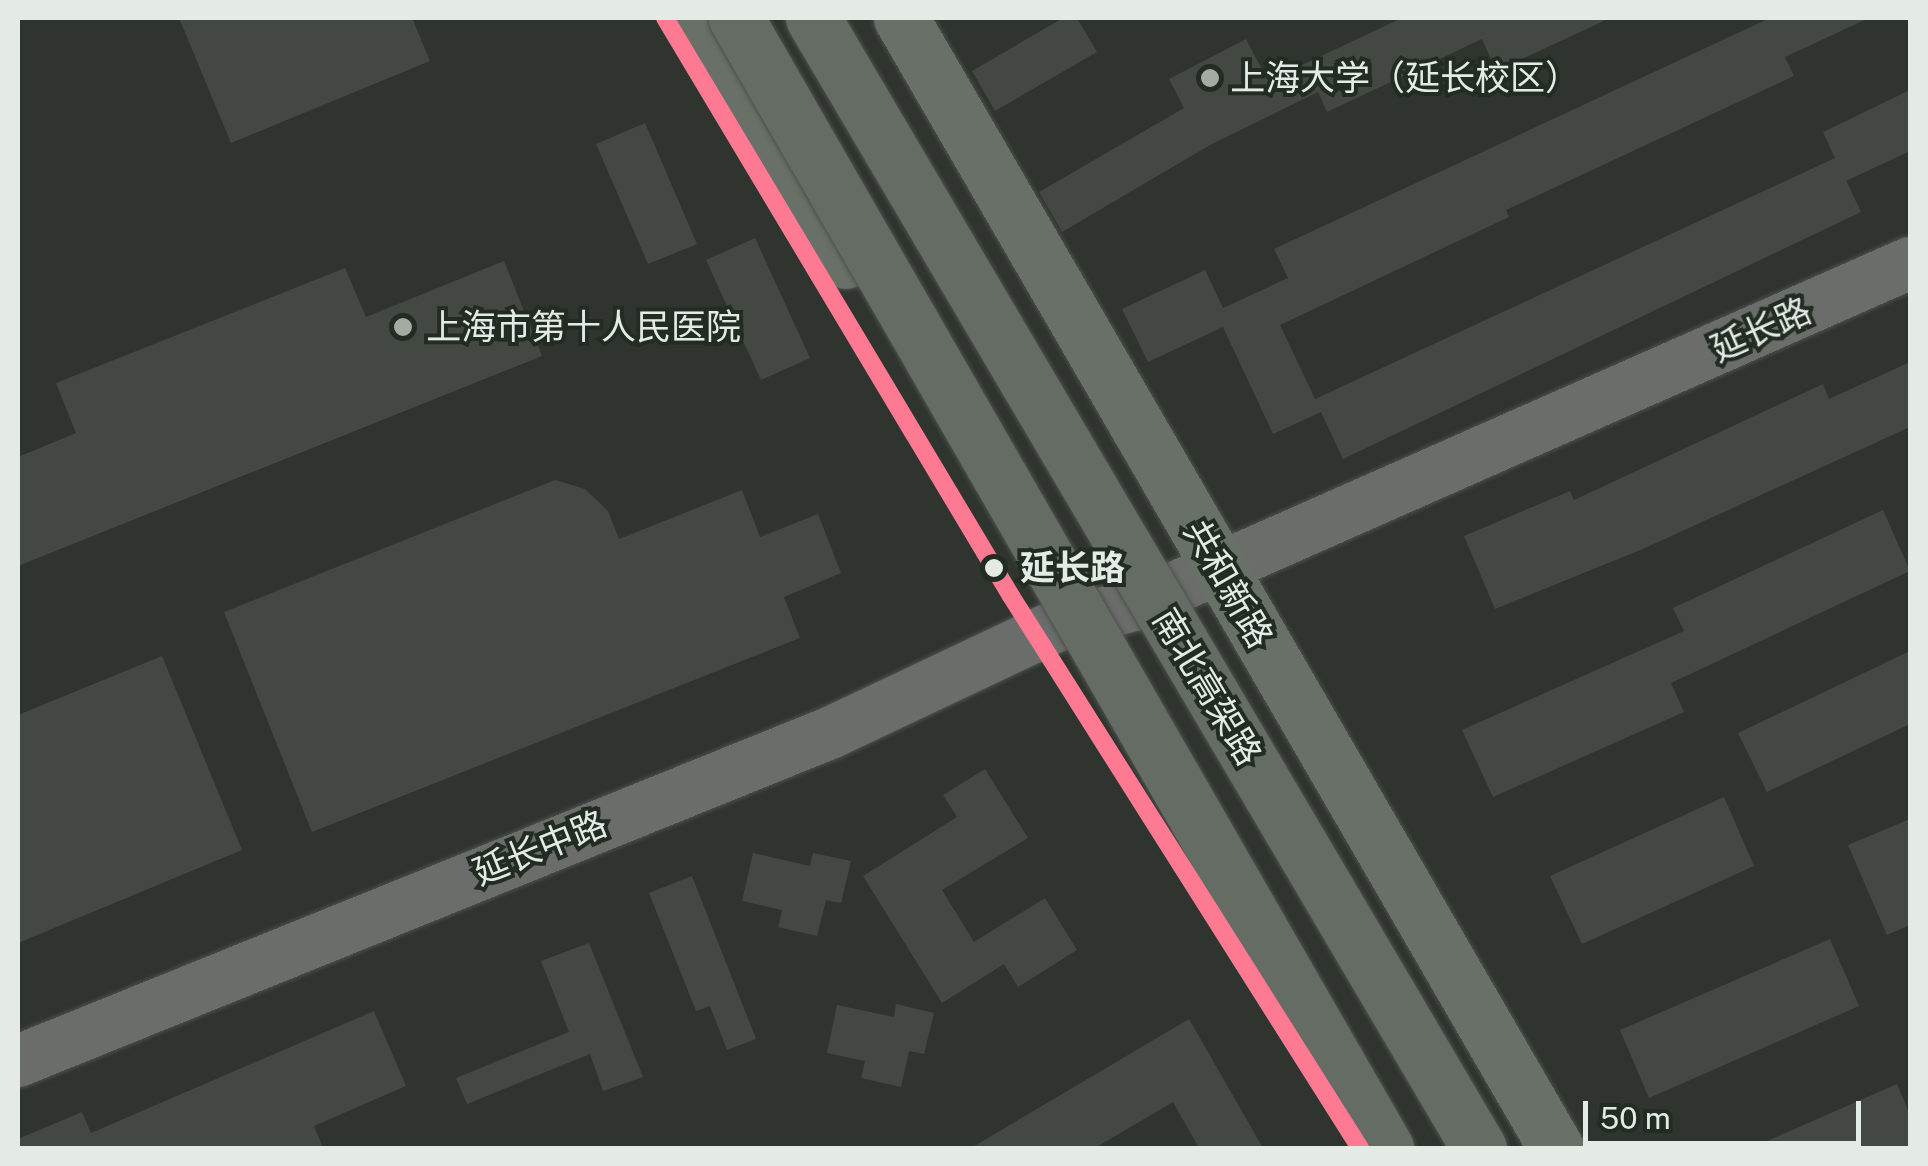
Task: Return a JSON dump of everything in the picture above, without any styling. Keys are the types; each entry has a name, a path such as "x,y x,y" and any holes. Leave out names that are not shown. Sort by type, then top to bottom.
{"highway":[{"name":"南北高架路","path":"736,18 1386,1148"},
{"name":"南北高架路","path":"814,18 1479,1148"}],"main road":[{"path":"702,18 1058,624 1358,1148"},
{"name":"共和新路","path":"901,18 1556,1148"}],"street":[{"name":"延长路","path":"1058,624 1138,604 1910,264"},
{"name":"延长中路","path":"18,1061 830,732 1058,624"}],"building":[{"path":"179,18 412,18 430,61 231,143"},
{"path":"1063,18 1077,18 1097,52 995,111 972,71"},
{"path":"1402,18 1610,18 1496,71 1482,39 1327,112 1318,92 1210,145 1062,232 1039,192 1184,108 1169,79 1246,39 1268,81"},
{"path":"1770,18 1869,18 1785,57 1794,76 1506,210 1509,217 1280,325 1315,399 1835,158 1823,132 1910,90 1910,151 1846,181 1861,212 1343,459 1321,412 1273,434 1223,327 1148,362 1122,309 1205,270 1223,308 1288,278 1274,249"},
{"path":"645,123 697,244 648,264 596,144"},
{"path":"755,238 810,358 761,380 706,260"},
{"path":"504,261 542,356 18,566 18,457 76,433 56,383 345,268 366,317"},
{"path":"1910,362 1910,427 1645,548 1495,609 1464,536 1570,491 1574,500 1823,384 1829,399"},
{"path":"555,480 585,489 608,511 619,539 742,490 760,537 818,514 841,573 784,597 800,638 312,832 224,612"},
{"path":"1883,510 1910,571 1671,683 1684,712 1493,797 1462,730 1684,631 1673,608"},
{"path":"1910,651 1910,724 1767,792 1738,733"},
{"path":"162,656 242,850 18,943 18,715"},
{"path":"985,769 1028,838 942,890 974,942 1045,898 1077,950 1018,987 1004,964 942,1003 863,876 957,817 943,795"},
{"path":"1724,797 1754,866 1582,944 1550,876"},
{"path":"1910,819 1910,925 1887,935 1848,845"},
{"path":"753,853 810,866 813,853 851,861 841,903 826,900 817,936 778,927 782,910 742,901"},
{"path":"692,876 756,1039 727,1050 710,1006 696,1011 649,893"},
{"path":"1830,939 1859,1006 1649,1098 1620,1030"},
{"path":"589,943 643,1077 603,1091 590,1054 467,1104 456,1078 569,1032 541,961"},
{"path":"896,1004 934,1013 924,1054 909,1051 901,1087 861,1078 865,1061 827,1053 837,1005 894,1017"},
{"path":"374,1011 406,1086 314,1126 323,1148 18,1148 18,1139 82,1112 91,1133"},
{"path":"1189,1019 1263,1148 1199,1148 1173,1102 1095,1148 971,1148"},
{"path":"1897,1084 1910,1115 1910,1148 1751,1148"}],"transit line":[{"path":"665,18 1011,596 1360,1148"}],"place":[{"name":"上海大学（延长校区）","path":"1210,78"},
{"name":"上海市第十人民医院","path":"403,327"},
{"name":"延长路","path":"994,568"}]}
